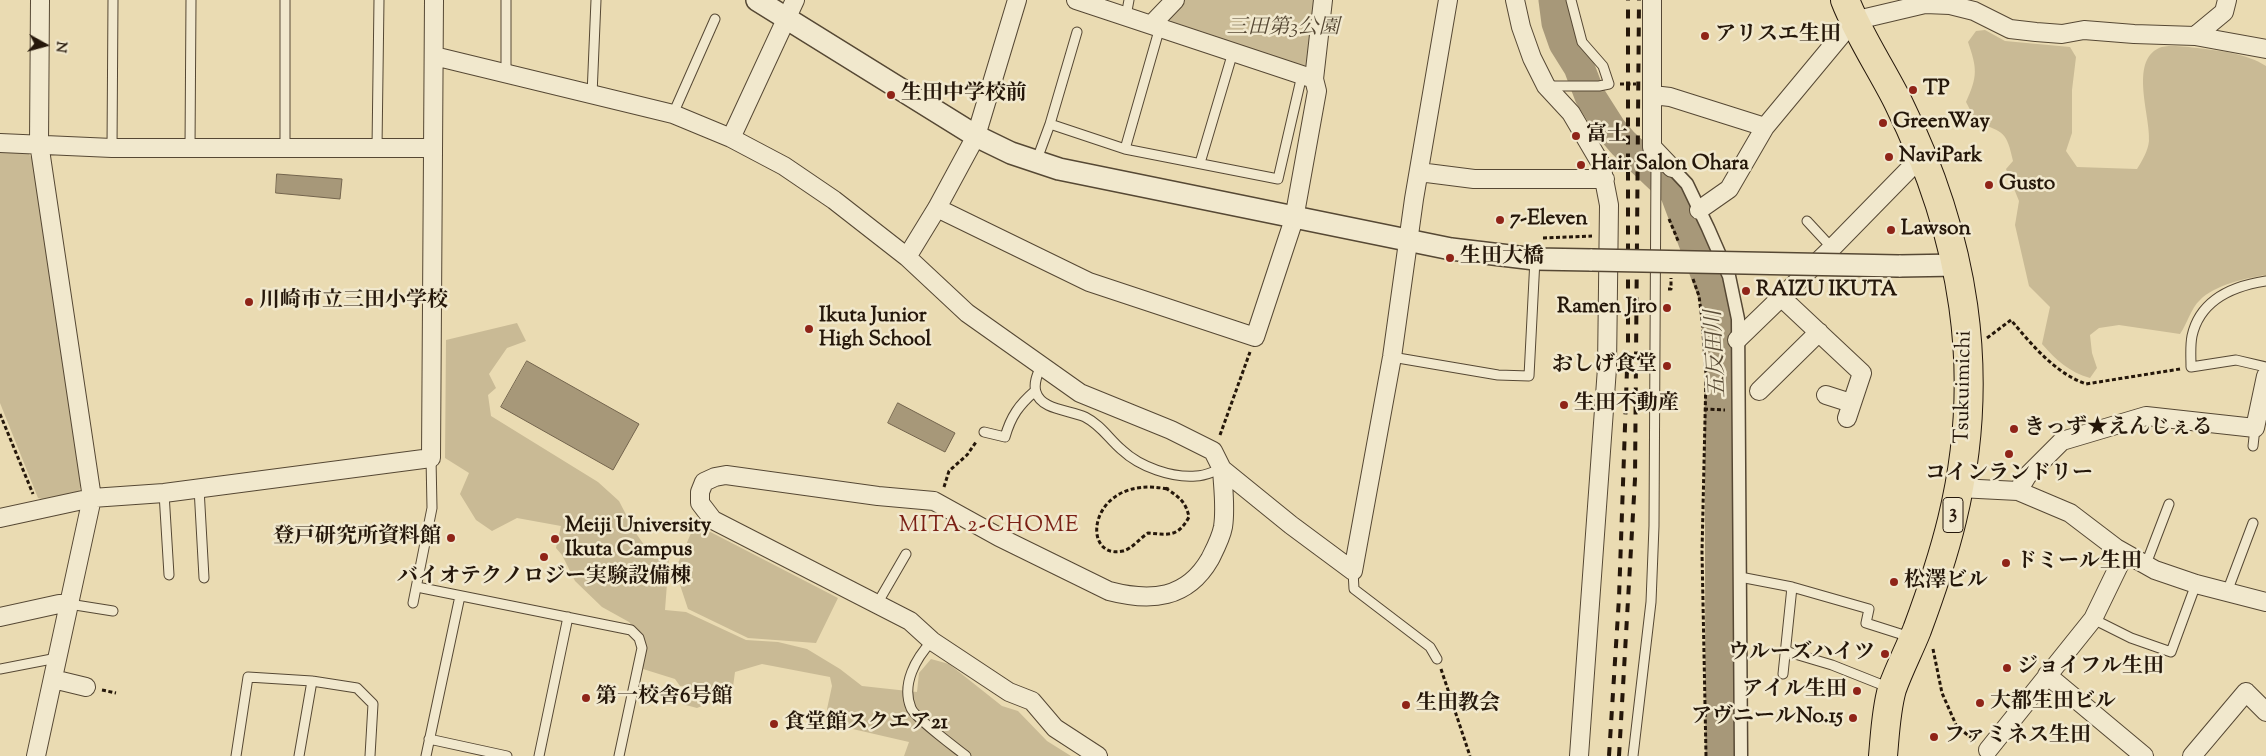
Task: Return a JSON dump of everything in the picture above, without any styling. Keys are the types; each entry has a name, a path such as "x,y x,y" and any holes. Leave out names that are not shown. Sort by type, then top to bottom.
{"main road":[{"name":"Tsukuimichi","path":"1849,11 1898,102 1938,194 1958,265 1969,353 1969,417 1952,522 1915,633 1892,689 1883,756"}],"street":[{"path":"36,756 92,498 39,143 40,0"},
{"path":"0,518 92,498 164,493 431,458 434,0"},
{"path":"757,0 790,9 976,136 1036,162 1058,169 1408,241 1451,249 1535,259 1899,266 1958,265"},
{"path":"907,257 937,208 976,136 1017,0"},
{"path":"937,208 1089,282 1255,337 1294,218 1317,91 1308,77 1156,25 1127,8 1076,0"},
{"path":"1156,25 1175,0"},
{"path":"1308,77 1323,0"},
{"path":"434,56 673,114 731,138 784,166 834,200 907,257 966,313 1080,392 1171,430 1213,451 1222,469 1291,525 1353,571 1392,357 1408,241 1448,0"},
{"path":"1515,0 1520,27 1532,58 1571,113 1601,164 1609,205 1607,368 1579,756"},
{"path":"1652,0 1652,90 1660,159 1687,184 1729,276 1738,319 1741,756"},
{"path":"2195,36 2224,12 2227,0"},
{"path":"1699,210 1729,188 1765,127 1849,11 1925,4 1950,5 1974,10 2010,29 2062,34 2084,30 2195,36 2266,49"},
{"path":"731,138 790,9"},
{"path":"1652,90 1765,127"},
{"path":"0,143 39,143 112,148 433,148"},
{"path":"1737,340 1782,298 1922,156"},
{"path":"1419,172 1474,178 1605,179"},
{"path":"1782,298 1862,373 1849,410 1826,395"},
{"path":"1759,392 1819,332"},
{"path":"2018,491 2027,476 2062,441 2146,416 2255,428 2266,376"},
{"path":"1098,756 1055,728 1032,701 1010,692 932,641 910,621 713,520 700,503 700,492 704,482 726,475 878,496 934,501 999,537 1110,591 1129,596 1150,597 1171,593 1190,585 1205,568 1215,549 1223,527 1222,469"},
{"path":"1959,488 2018,491 2070,513 2125,552 2155,570 2196,584 2266,602"},
{"path":"1992,753 2047,675 2093,619 2125,552"},
{"path":"0,617 59,604 69,604"},
{"path":"2047,675 2144,756"},
{"path":"53,679 86,687"},
{"path":"2192,756 2246,692 2266,712"}],"lane":[{"path":"112,148 113,0"},
{"path":"190,148 191,0"},
{"path":"285,0 285,148"},
{"path":"377,147 379,0"},
{"path":"506,0 506,74"},
{"path":"592,95 596,0"},
{"path":"1552,85 1599,86 1609,84 1602,66 1582,42 1571,0"},
{"path":"673,114 715,19"},
{"path":"1125,149 1156,25"},
{"path":"1036,162 1050,124 1078,32"},
{"path":"1200,163 1233,52"},
{"path":"1050,124 1125,149 1278,179 1308,77"},
{"path":"1633,756 1651,602 1656,304 1655,191 1660,159"},
{"path":"1807,221 1832,248"},
{"path":"1392,357 1498,375 1529,376 1535,259"},
{"path":"2266,281 2226,292 2209,304 2197,323 2192,337 2191,368 2236,360 2266,367"},
{"path":"1041,366 1035,391 1041,401 1057,409 1086,418 1107,432 1122,451 1142,464 1170,474 1197,476 1222,469"},
{"path":"984,432 1005,437 1013,415 1021,403 1035,391"},
{"path":"2253,446 2255,428"},
{"path":"413,603 432,508 431,458"},
{"path":"199,488 204,578"},
{"path":"164,493 169,574"},
{"path":"2146,564 2169,504"},
{"path":"2227,592 2253,524"},
{"path":"877,604 906,554"},
{"path":"1353,571 1354,589 1430,647 1438,659"},
{"path":"1740,577 1792,586 1868,608 1866,623 1915,633"},
{"path":"2093,619 2131,638 2171,652 2196,584"},
{"path":"1783,674 1792,586"},
{"path":"417,587 631,630 638,638 642,648 619,756"},
{"path":"426,756 460,596"},
{"path":"69,604 113,611"},
{"path":"539,756 568,617"},
{"path":"932,641 913,668 908,690 911,709 966,756"},
{"path":"1785,651 1832,665 1892,689"},
{"path":"0,668 58,658"},
{"path":"236,756 248,677 312,681 357,688 373,704 370,756"},
{"path":"299,756 312,681"},
{"path":"429,739 508,756"}],"path":[{"path":"1609,84 1652,90"},
{"path":"1655,191 1680,245"},
{"path":"1540,238 1610,235"},
{"path":"1690,270 1699,296 1705,344 1706,409 1702,552 1706,756"},
{"path":"1969,353 2011,320 2037,350 2074,380 2086,384 2191,368"},
{"path":"1228,416 1255,337"},
{"path":"1706,409 1733,410"},
{"path":"0,414 39,509"},
{"path":"949,490 943,486 949,471 967,455 984,432"},
{"path":"1167,489 1170,474"},
{"path":"1153,486 1167,489 1180,497 1187,506 1189,517 1182,528 1171,534 1148,532 1129,549 1122,551 1112,551 1103,547 1097,536 1096,523 1101,512 1110,501 1123,490 1153,486"},
{"path":"1915,633 1931,637 1942,693 1957,728 1992,753"},
{"path":"1438,659 1470,756"}],"green space":[{"name":"三田第3公園","path":"1180,0 1315,0 1308,62 1304,67 1172,24 1167,13"},
{"path":"1985,30 2005,41 2070,47 2076,57 2072,90 2072,133 2066,151 2077,167 2137,169 2146,152 2149,141 2143,77 2145,65 2150,55 2159,48 2178,46 2224,52 2250,58 2266,66 2266,275 2222,286 2206,295 2194,307 2180,334 2119,325 2099,328 2090,335 2092,353 2097,368 2090,378 2069,369 2058,360 2042,344 2050,307 2029,286 2015,225 2019,201 2006,169 2013,161 2009,144 1999,131 1977,123 1966,102 1973,85 1975,72 1968,42 1976,31"},
{"path":"0,152 28,153 34,161 81,482 79,494 46,500 38,498 0,403"},
{"path":"517,323 526,341 507,348 489,374 496,388 488,395 491,416 598,482 619,501 635,532 654,559 669,557 665,610 686,612 746,640 778,642 807,649 840,669 862,686 917,692 919,673 931,659 949,664 1002,706 1018,711 1047,741 1071,756 904,756 909,742 831,724 827,709 832,686 830,677 762,664 735,672 732,694 697,708 682,704 686,687 680,686 675,679 643,669 645,641 629,622 602,607 575,581 562,555 556,548 561,526 517,518 492,531 476,520 460,494 469,473 445,458 446,340"},
{"path":"695,524 838,598 816,643 748,638 688,609 675,570"}],"shaded area":[{"path":"277,174 342,179 340,199 276,193"},
{"path":"527,361 639,424 613,470 501,407"},
{"path":"898,403 955,433 945,452 888,423"}],"waterway":[{"name":"五反田川","path":"1554,0 1557,23 1564,43 1579,67 1590,96 1611,129 1623,143 1675,192 1715,298 1720,352 1721,756"}],"railway":[{"path":"1609,756 1619,598 1628,341 1628,0"},
{"path":"1619,756 1635,479 1639,0"}],"place":[{"name":"アリスエ生田","path":"1705,36"},
{"name":"TP","path":"1913,90"},
{"name":"生田中学校前","path":"891,95"},
{"name":"GreenWay","path":"1883,123"},
{"name":"富士","path":"1576,136"},
{"name":"NaviPark","path":"1889,157"},
{"name":"Hair Salon Ohara","path":"1581,165"},
{"name":"Gusto","path":"1989,185"},
{"name":"7-Eleven","path":"1500,220"},
{"name":"Lawson","path":"1891,230"},
{"name":"生田大橋","path":"1450,258"},
{"name":"RAIZU IKUTA","path":"1746,291"},
{"name":"川崎市立三田小学校","path":"249,302"},
{"name":"Ramen Jiro","path":"1667,308"},
{"name":"Ikuta Junior High School","path":"809,329"},
{"name":"おしげ食堂","path":"1667,366"},
{"name":"生田不動産","path":"1564,405"},
{"name":"きっず★えんじぇる","path":"2014,429"},
{"name":"コインランドリー","path":"2009,454"},
{"name":"登戸研究所資料館","path":"451,538"},
{"name":"Meiji University Ikuta Campus","path":"555,539"},
{"name":"バイオテクノロジー実験設備棟","path":"544,557"},
{"name":"ドミール生田","path":"2006,563"},
{"name":"松澤ビル","path":"1894,582"},
{"name":"ウルーズハイツ","path":"1885,654"},
{"name":"ジョイフル生田","path":"2007,668"},
{"name":"アイル生田","path":"1857,691"},
{"name":"第一校舎6号館","path":"586,698"},
{"name":"大都生田ビル","path":"1980,703"},
{"name":"生田教会","path":"1406,705"},
{"name":"アヴニールNo.15","path":"1853,718"},
{"name":"食堂館スクエア21","path":"774,724"},
{"name":"ファミネス生田","path":"1934,737"}],"district":[{"name":"MITA 2-CHOME","path":"989,527"}]}
